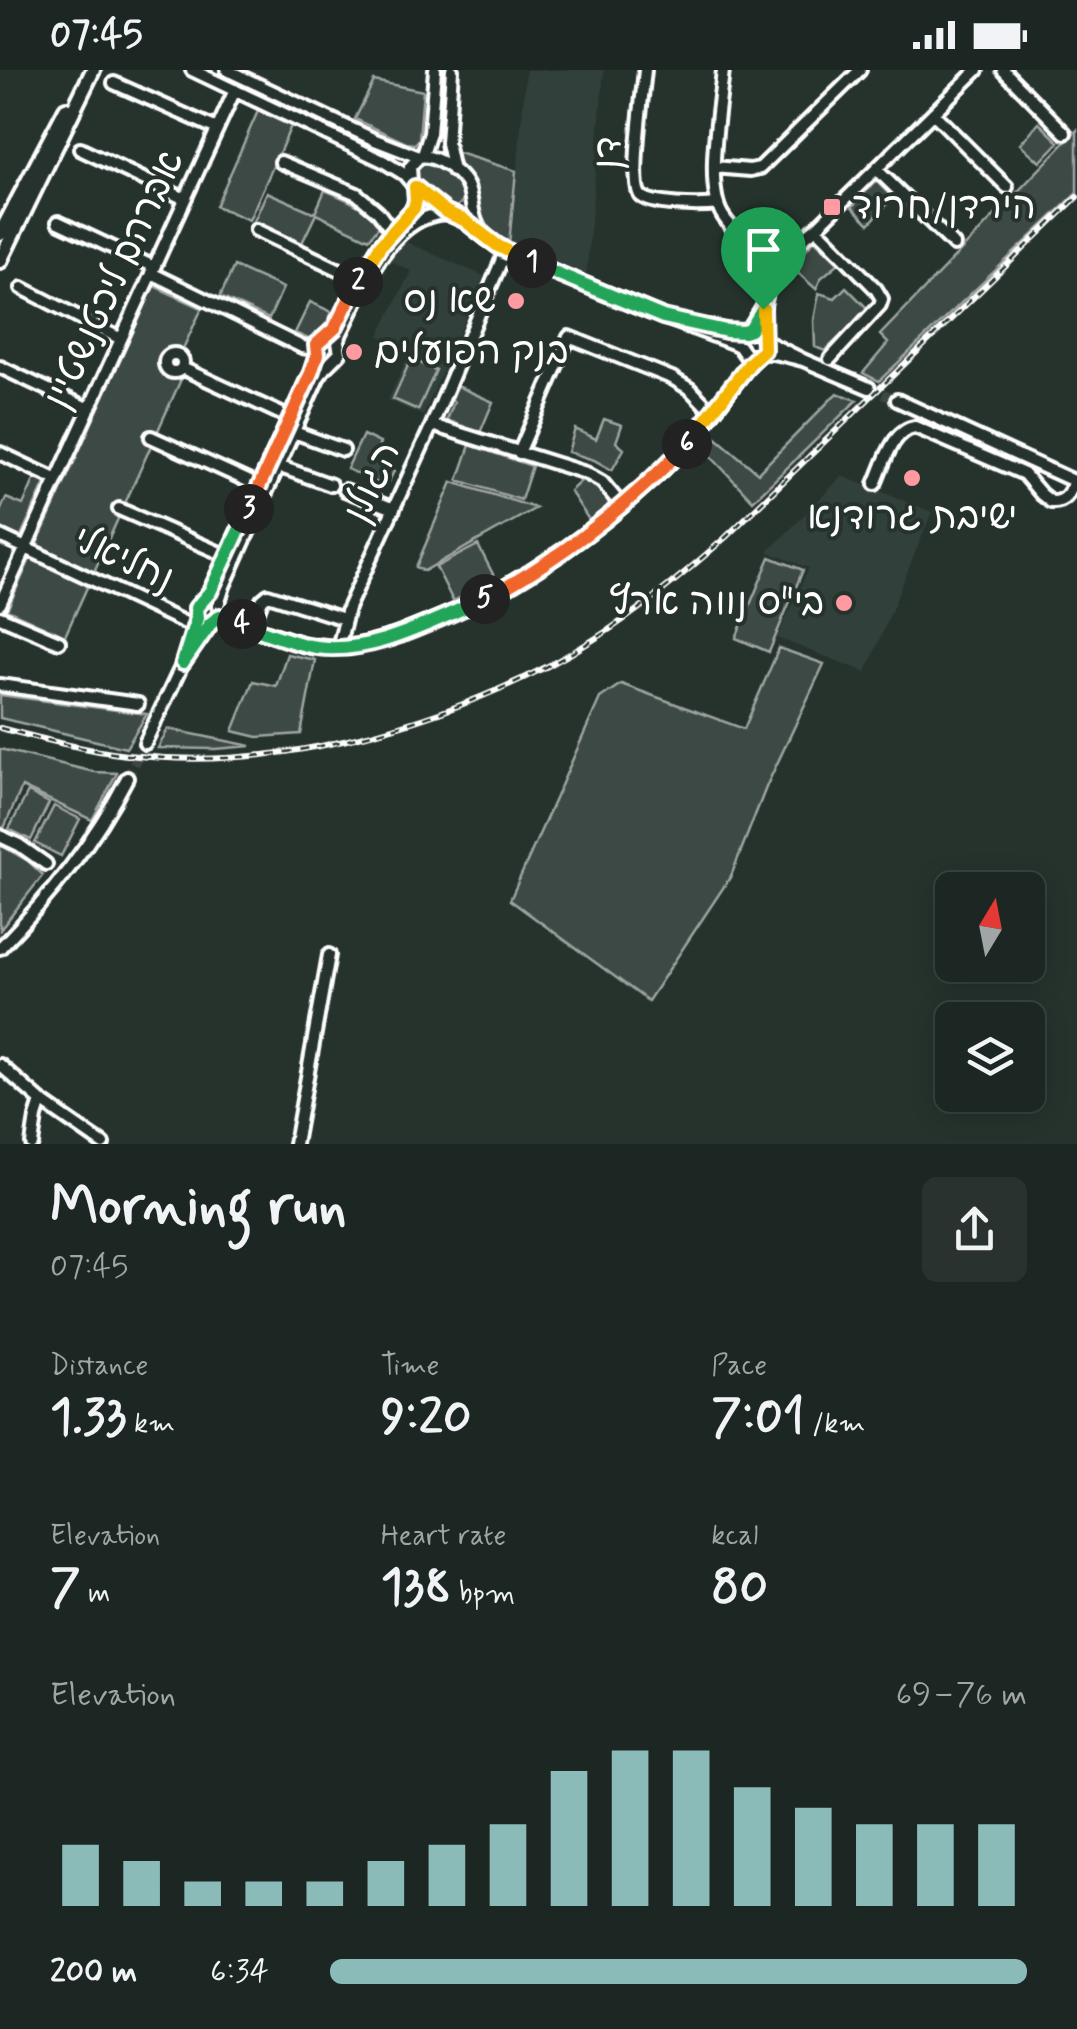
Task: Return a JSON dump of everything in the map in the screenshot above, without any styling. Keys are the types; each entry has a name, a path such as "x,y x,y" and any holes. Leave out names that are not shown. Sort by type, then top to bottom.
{"main road":[{"path":"0,234 83,70"},
{"path":"0,261 92,70"}],"street":[{"path":"192,70 368,153 404,174 448,213 506,250 740,348 746,356 803,360"},
{"path":"227,70 366,136 438,159 466,184 472,214 487,239"},
{"path":"58,222 316,352 323,360 336,360 340,353 333,340 335,328 359,280 414,208 410,167 421,156 430,133 435,70"},
{"path":"452,70 447,143 453,172"},
{"name":"דן","path":"645,70 636,171 641,196 654,202 717,204"},
{"path":"723,70 714,194 732,228 776,263"},
{"path":"714,167 750,170 763,166 860,70"},
{"path":"216,615 302,644 338,648 368,644 485,599 556,557 622,506 698,433 760,355 765,338 763,309 776,263 977,70"},
{"path":"1003,70 1065,133"},
{"path":"114,82 217,130"},
{"name":"אברהם ליכטנשטיין","path":"0,604 235,90"},
{"path":"934,113 1007,187"},
{"path":"80,149 185,199"},
{"path":"281,162 357,194 378,212 392,232"},
{"path":"876,169 954,245"},
{"path":"333,340 376,266 398,237 425,217 464,209 470,197"},
{"path":"816,228 882,299 830,359"},
{"path":"256,230 359,280"},
{"path":"432,425 506,250"},
{"path":"22,288 121,339"},
{"path":"734,386 741,361 740,338 763,309"},
{"path":"663,317 726,331 758,331 803,360 869,388"},
{"path":"520,453 569,337 672,378 690,389 713,413"},
{"path":"145,744 183,663 196,622 196,608 205,600 227,556 290,418 320,340 333,340"},
{"path":"183,663 216,615 224,586 278,466 318,378 330,362"},
{"path":"0,367 89,409"},
{"path":"182,368 290,418"},
{"path":"875,484 898,435 915,426 1024,474 1051,502 1066,497 1076,482 897,400"},
{"name":"הגולן","path":"338,648 344,620 432,425 586,473 602,482 622,506"},
{"path":"294,432 343,450"},
{"path":"151,436 259,486"},
{"path":"0,453 56,480"},
{"path":"278,466 331,485"},
{"path":"345,490 394,509"},
{"path":"119,508 227,556"},
{"name":"נחליאלי","path":"0,536 196,622 216,615"},
{"path":"252,627 262,600 268,595 344,620"},
{"path":"205,600 212,600 216,615"},
{"path":"0,617 59,642"},
{"path":"0,686 138,704"},
{"path":"1,947 78,859 127,778"},
{"path":"0,836 46,864"},
{"path":"295,1144 329,955"},
{"path":"0,1066 41,1101 103,1144"},
{"path":"32,1144 41,1101"}],"shaded area":[{"path":"526,70 604,70 586,277 511,245"},
{"path":"374,81 423,91 419,139 415,144 355,119"},
{"path":"258,111 291,126 249,220 216,206"},
{"path":"1039,123 1059,142 1040,162 1020,144"},
{"path":"1077,130 1077,193 879,381 863,373 888,343 880,335"},
{"path":"455,152 516,171 509,245 486,223 475,183"},
{"path":"420,159 441,167 459,182 465,196 458,206 447,207 419,183 413,172"},
{"path":"876,181 893,198 869,224 852,207"},
{"path":"325,190 374,218 380,225 369,239 316,214 302,243 254,221 267,192 315,213"},
{"path":"401,240 484,276 423,416 388,400 410,352 379,336 411,271 388,260"},
{"path":"815,240 839,263 821,278 816,289 790,266"},
{"path":"234,266 283,288 269,319 220,297"},
{"path":"154,286 202,308 173,370 183,375 65,636 7,610"},
{"path":"846,287 867,311 825,351 815,347 819,293 835,298"},
{"path":"310,302 332,312 317,343 295,333"},
{"path":"411,359 436,370 418,410 393,399"},
{"path":"457,386 493,402 480,433 447,420"},
{"path":"837,393 857,400 753,501 703,448 713,435 758,473"},
{"path":"604,419 622,425 616,442 624,449 612,470 568,452 575,429 596,439"},
{"path":"363,435 380,443 372,461 394,471 386,487 347,469"},
{"path":"470,445 532,466 521,500 458,480"},
{"name":"בי\"ס נווה ארץ","path":"842,476 932,512 866,672 777,638 809,568 768,552"},
{"path":"35,478 45,483 20,538 0,529 0,512 6,498 23,505"},
{"path":"582,480 598,488 609,500 607,508 589,520 570,491"},
{"path":"452,482 536,508 424,571 416,567"},
{"path":"478,545 496,580 453,601 436,567"},
{"path":"770,557 803,570 769,652 736,638"},
{"path":"779,648 824,664 767,785 731,876 648,1001 510,900 600,698 621,684 744,729"},
{"path":"287,654 315,660 301,734 258,737 233,731 253,681 276,686"},
{"path":"0,695 147,714 126,748 0,718"},
{"path":"168,729 251,746 158,748"},
{"path":"0,749 94,772 117,773 92,820 22,787 4,828 0,827"},
{"path":"28,792 49,803 31,840 9,829"},
{"path":"54,806 80,819 61,856 35,843"},
{"path":"0,845 43,875 0,930"}],"tunnel":[{"path":"869,388 897,400"},
{"path":"127,778 145,743"}],"railway":[{"path":"0,728 127,755 209,759 287,752 403,725 538,671 628,616 726,537 1077,197"}],"place":[{"name":"הירדן/חרוד","path":"832,207"},
{"name":"שא נס","path":"516,301"},
{"name":"בנק הפועלים","path":"354,352"},
{"name":"ישיבת גרודנא","path":"912,478"},
{"name":"בי\"ס נווה ארץ","path":"844,603"}],"route":[{"path":"415,187 440,209 464,220 515,255 663,317 744,332 754,326 763,309 766,345 762,354 750,363 698,433 616,512 522,579 485,599 394,636 349,648 302,644 220,616 183,663 197,618 196,608 214,584 311,373 316,345 335,328 369,262 414,208 415,187"}]}
